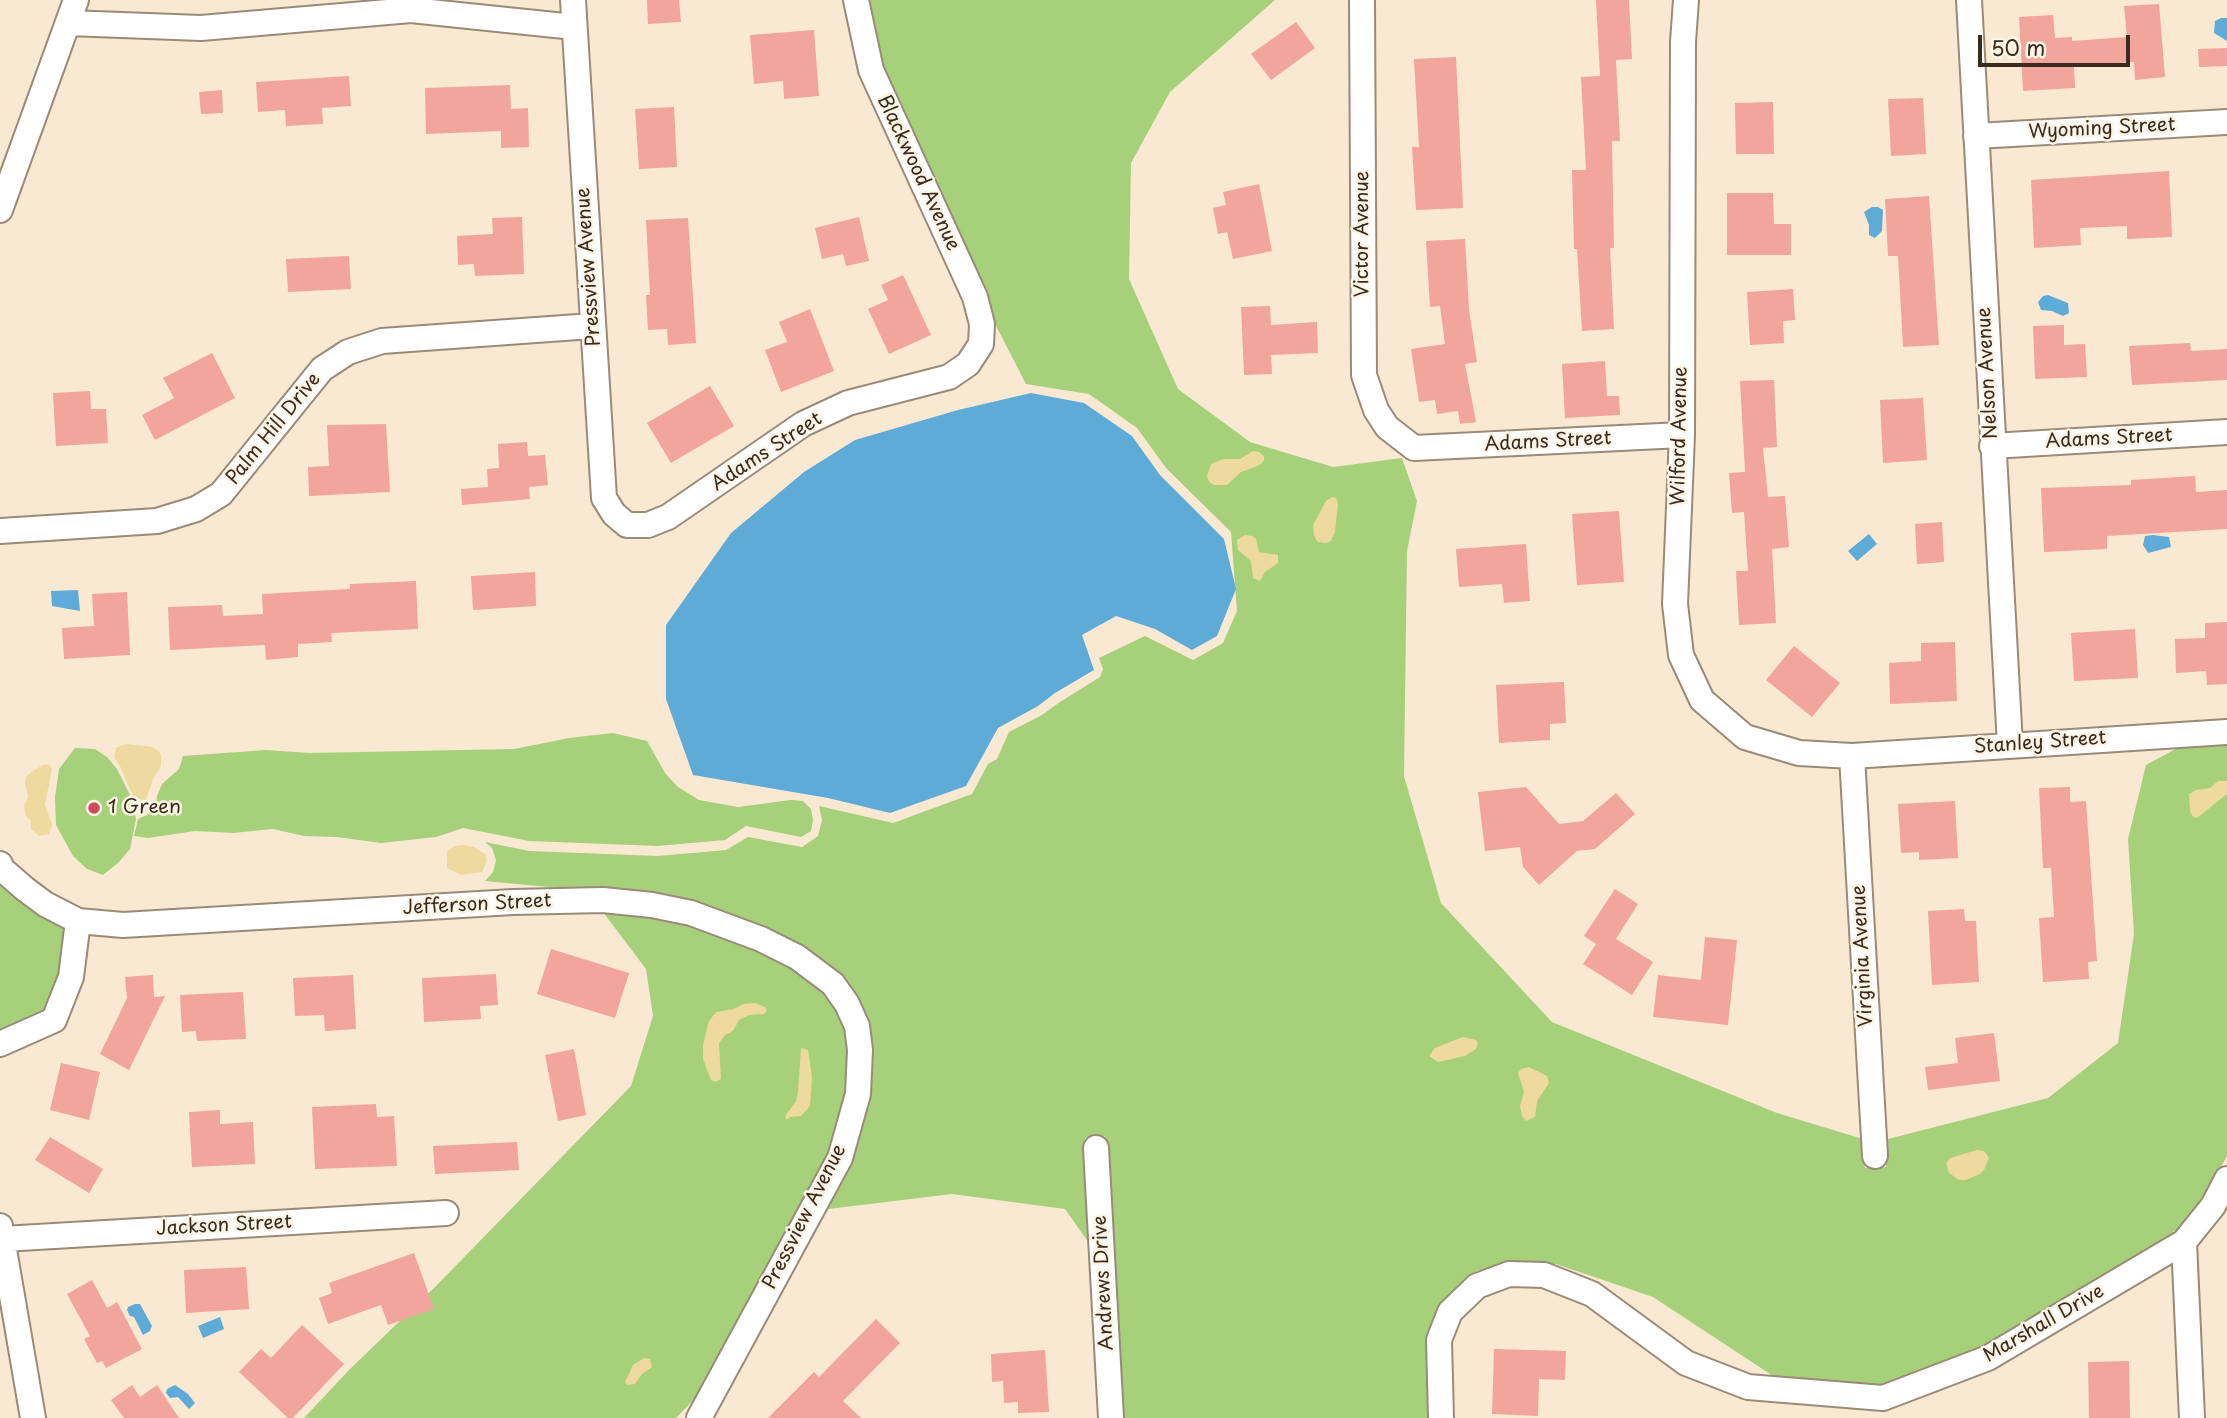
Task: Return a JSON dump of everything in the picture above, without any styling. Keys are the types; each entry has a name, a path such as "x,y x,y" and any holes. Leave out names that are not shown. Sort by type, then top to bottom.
{"street":[{"name":"Pressview Avenue","path":"573,0 604,498 614,514 627,525"},
{"name":"Blackwood Avenue","path":"856,0 871,70 975,297 982,324 981,344"},
{"name":"Wilford Avenue","path":"1686,0 1683,56 1682,435 1675,604 1681,655 1702,699 1745,737 1799,753 1852,756"},
{"name":"Nelson Avenue","path":"1969,0 2010,745"},
{"name":"Victor Avenue","path":"1362,1 1364,374 1376,410 1387,427 1414,448"},
{"path":"0,210 72,11 201,28 411,10 574,27"},
{"name":"Wyoming Street","path":"1976,136 2227,122"},
{"name":"Palm Hill Drive","path":"0,531 157,521 196,509 221,494 322,369 348,352 382,341 592,326"},
{"name":"Adams Street","path":"627,525 648,525 668,517 803,424 848,403 949,377 968,364 981,344"},
{"name":"Adams Street","path":"1992,446 2227,432"},
{"name":"Adams Street","path":"1414,448 1682,435"},
{"name":"Stanley Street","path":"1852,756 2227,732"},
{"name":"Virginia Avenue","path":"1852,756 1875,1156"},
{"path":"0,1044 54,1020 71,978 78,921 45,904 1,867"},
{"name":"Jefferson Street","path":"78,921 123,925 513,902 603,900 652,905 691,913 761,939 797,957 832,984 847,1004"},
{"name":"Pressview Avenue","path":"699,1418 840,1158 858,1094 860,1050 857,1027 847,1004"},
{"name":"Andrews Drive","path":"1096,1149 1111,1418"},
{"name":"Marshall Drive","path":"1441,1418 1439,1340 1450,1312 1477,1286 1509,1274 1544,1275 1592,1294 1686,1363 1748,1387 1884,1408 1987,1358 2184,1242 2213,1206 2227,1179"},
{"name":"Jackson Street","path":"1,1233 446,1213"},
{"path":"1,1233 33,1418"},
{"path":"2184,1242 2192,1418"}],"green space":[{"path":"867,0 1275,0 1170,92 1131,163 1129,279 1178,389 1250,442 1333,467 1402,458 1417,501 1407,551 1404,776 1441,903 1552,1022 1777,1113 1863,1139 1865,1168 1886,1167 1884,1140 2048,1098 2118,1043 2134,934 2128,839 2146,765 2181,746 2227,744 2227,1156 2213,1182 2179,1230 2173,1231 2173,1235 1983,1347 1882,1386 1776,1378 1653,1297 1556,1264 1509,1262 1480,1272 1478,1270 1464,1279 1430,1418 1122,1418 1105,1136 1085,1138 1091,1246 1065,1209 952,1194 828,1209 795,1264 849,1164 861,1005 852,988 613,888 571,889 485,881 493,872 496,860 492,848 485,842 529,851 658,856 726,850 748,837 802,847 818,836 822,820 819,806 893,823 972,794 988,764 997,759 1009,732 1042,715 1100,677 1103,669 1099,658 1145,636 1193,660 1223,643 1237,611 1231,532 1166,468 1137,428 1089,394 1026,384 990,314 881,65"},
{"path":"613,733 647,741 665,773 678,787 699,800 738,807 803,801 811,809 811,831 801,837 746,826 725,840 658,846 529,841 463,828 436,837 381,843 304,836 273,829 233,833 195,831 148,838 134,836 138,819 156,811 157,796 162,784 179,769 183,756 266,750 309,753 514,749"},
{"name":"1 Green","path":"75,748 95,749 107,757 117,769 129,793 136,819 130,849 103,875 87,869 73,856 56,825 55,797 59,769"},
{"path":"0,882 67,928 61,974 46,1011 0,1031"},
{"path":"603,912 688,924 758,950 792,967 826,993 847,1030 848,1091 830,1153 701,1392 676,1418 304,1418 631,1086 653,1016 646,969"}],"sand":[{"path":"1253,451 1264,456 1260,465 1241,472 1227,485 1214,485 1209,482 1207,476 1211,464 1223,459 1240,459"},
{"path":"1332,497 1336,498 1338,503 1335,532 1331,541 1318,542 1314,536 1313,525 1326,501"},
{"path":"1245,535 1256,539 1259,552 1278,555 1278,563 1265,572 1260,581 1253,578 1251,561 1238,550 1237,540"},
{"path":"126,744 153,747 161,754 161,766 146,800 133,796 114,758 116,748"},
{"path":"49,764 52,769 45,804 52,825 49,834 39,836 31,829 31,821 26,816 24,805 28,797 25,783 31,772"},
{"path":"2218,781 2227,781 2227,794 2197,818 2193,817 2189,794 2210,788"},
{"path":"454,846 474,847 485,854 487,861 482,872 461,875 447,868 447,851"},
{"path":"754,1003 765,1007 767,1011 739,1020 733,1031 725,1035 719,1043 721,1079 716,1082 711,1080 703,1059 703,1045 709,1021 716,1012"},
{"path":"1463,1037 1476,1040 1476,1049 1465,1056 1438,1062 1429,1056 1435,1048"},
{"path":"801,1048 808,1050 812,1077 810,1106 801,1116 786,1120 798,1093"},
{"path":"1529,1067 1547,1076 1549,1083 1537,1101 1535,1117 1526,1121 1520,1106 1524,1092 1518,1073"},
{"path":"1977,1150 1984,1151 1989,1158 1980,1174 1959,1180 1949,1173 1946,1163 1950,1158"},
{"path":"644,1358 650,1359 652,1367 642,1374 635,1384 627,1385 625,1382 633,1365"}],"water":[{"path":"2227,18 2227,41 2214,33 2215,21"},
{"path":"1872,207 1883,210 1882,231 1875,238 1869,235 1869,225 1864,212"},
{"path":"2048,295 2068,303 2069,313 2063,316 2041,310 2038,302"},
{"path":"1031,393 1084,403 1132,436 1160,475 1224,539 1236,589 1217,636 1192,650 1155,629 1116,616 1082,635 1094,670 998,728 966,786 890,813 828,798 693,775 666,699 666,625 731,533 804,472 855,440 958,410"},
{"path":"1869,534 1877,544 1857,561 1848,551"},
{"path":"2145,536 2169,537 2171,547 2148,553 2143,545"},
{"path":"78,590 80,611 52,606 51,591"},
{"path":"140,1304 152,1326 150,1331 143,1335 134,1317 130,1316 127,1310"},
{"path":"220,1317 224,1329 203,1338 198,1326"},
{"path":"175,1385 195,1403 189,1409 178,1397 170,1398 166,1393 167,1389"}],"building":[{"path":"647,0 679,0 681,22 648,24"},
{"path":"1596,0 1629,0 1632,59 1616,60 1620,141 1612,141 1614,248 1610,248 1614,329 1582,331 1577,249 1574,249 1572,170 1586,170 1581,77 1600,76"},
{"path":"2159,4 2165,77 2135,80 2134,62 2074,66 2075,88 2023,91 2019,17 2053,15 2055,38 2072,37 2072,41 2127,37 2124,6"},
{"path":"1296,22 1315,48 1271,80 1251,54"},
{"path":"814,30 819,96 784,99 783,81 754,84 750,35"},
{"path":"2227,48 2227,66 2199,67 2198,49"},
{"path":"1456,57 1463,208 1416,210 1412,147 1419,147 1414,59"},
{"path":"349,76 351,106 322,108 323,124 286,126 285,110 258,112 256,82"},
{"path":"510,85 511,109 528,108 529,147 501,148 501,131 426,134 425,88"},
{"path":"222,90 223,113 201,114 199,92"},
{"path":"1923,98 1926,154 1891,156 1888,99"},
{"path":"1773,102 1774,154 1736,154 1735,103"},
{"path":"674,107 677,167 639,169 635,109"},
{"path":"2169,171 2172,237 2127,239 2127,226 2080,228 2081,245 2034,248 2031,180"},
{"path":"1259,184 1272,251 1233,259 1227,232 1218,234 1213,208 1226,205 1223,192"},
{"path":"1727,193 1773,193 1774,224 1791,224 1791,255 1727,255"},
{"path":"1929,196 1939,345 1903,347 1898,256 1888,256 1885,199"},
{"path":"522,217 524,274 475,276 474,264 458,265 457,236 493,234 492,218"},
{"path":"859,217 869,261 846,266 843,254 822,259 815,228"},
{"path":"688,218 696,343 668,345 667,329 648,330 646,295 650,295 646,220"},
{"path":"1465,239 1469,310 1477,362 1465,364 1476,422 1460,424 1458,411 1437,414 1435,400 1419,402 1411,349 1445,344 1440,306 1430,307 1426,241"},
{"path":"349,256 351,289 288,292 286,259"},
{"path":"903,275 931,335 889,354 868,309 888,300 881,285"},
{"path":"1793,289 1795,320 1783,321 1784,343 1750,345 1747,292"},
{"path":"1270,306 1271,325 1317,322 1318,353 1271,355 1272,374 1244,375 1241,307"},
{"path":"810,309 834,371 781,392 765,350 787,342 779,322"},
{"path":"2064,325 2064,345 2085,344 2087,377 2035,379 2033,326"},
{"path":"2190,343 2191,351 2227,349 2227,380 2132,385 2129,346"},
{"path":"212,353 235,398 155,440 142,415 174,398 163,378"},
{"path":"1605,361 1607,396 1619,396 1620,415 1565,418 1562,364"},
{"path":"1774,380 1777,447 1763,448 1768,497 1785,496 1789,547 1772,549 1776,623 1739,625 1736,571 1748,571 1744,512 1732,513 1729,473 1745,472 1740,381"},
{"path":"710,386 734,426 671,463 647,423"},
{"path":"90,391 91,409 106,409 108,443 56,446 53,393"},
{"path":"1923,398 1927,460 1883,463 1880,400"},
{"path":"386,424 390,492 309,496 308,467 329,466 327,425"},
{"path":"527,442 528,456 545,455 548,485 529,487 530,499 462,505 461,489 488,487 487,469 499,468 498,444"},
{"path":"2195,476 2196,492 2227,490 2227,529 2107,536 2107,549 2044,552 2041,488 2131,485 2131,480"},
{"path":"1619,511 1624,582 1577,585 1572,514"},
{"path":"1942,522 1944,562 1917,564 1915,524"},
{"path":"1526,544 1530,601 1504,603 1502,584 1459,587 1456,549"},
{"path":"535,572 536,606 473,610 471,576"},
{"path":"416,581 418,629 331,633 332,642 298,644 298,657 266,660 265,645 170,650 168,607 222,605 223,616 263,614 262,594 350,589 350,584"},
{"path":"127,592 130,655 64,659 62,628 94,626 92,594"},
{"path":"2227,622 2227,684 2207,685 2206,671 2176,673 2175,639 2205,638 2205,623"},
{"path":"2135,629 2138,678 2074,681 2071,633"},
{"path":"1955,642 1957,701 1890,704 1889,663 1921,661 1921,643"},
{"path":"1794,646 1840,683 1812,717 1766,680"},
{"path":"1564,682 1566,723 1550,724 1550,740 1499,743 1496,685"},
{"path":"1526,787 1559,824 1583,821 1616,793 1635,814 1595,849 1577,851 1539,885 1523,867 1520,847 1485,851 1478,792"},
{"path":"2070,787 2070,802 2086,801 2097,961 2088,962 2089,979 2043,982 2039,918 2054,917 2051,868 2043,868 2039,788"},
{"path":"1955,801 1958,858 1919,860 1919,852 1901,853 1898,804"},
{"path":"1615,889 1638,904 1616,939 1653,962 1632,995 1583,964 1596,944 1584,936"},
{"path":"1964,909 1965,921 1976,921 1979,982 1932,985 1928,911"},
{"path":"1705,937 1737,940 1728,1025 1653,1017 1658,975 1701,980"},
{"path":"551,949 629,973 615,1018 537,994"},
{"path":"496,974 498,1005 480,1006 481,1019 424,1022 422,978"},
{"path":"153,975 154,997 165,996 129,1070 100,1054 127,998 125,977"},
{"path":"353,975 356,1029 325,1031 324,1015 295,1016 293,978"},
{"path":"243,992 246,1039 197,1041 196,1031 182,1032 180,995"},
{"path":"1994,1033 2000,1081 1928,1090 1925,1067 1958,1063 1955,1038"},
{"path":"574,1049 586,1115 558,1121 545,1055"},
{"path":"61,1063 100,1072 89,1120 50,1110"},
{"path":"376,1104 377,1117 394,1116 397,1166 315,1169 312,1107"},
{"path":"220,1110 220,1124 253,1122 255,1164 192,1167 189,1112"},
{"path":"50,1137 103,1169 89,1193 35,1160"},
{"path":"517,1142 519,1170 435,1174 433,1146"},
{"path":"414,1253 434,1309 388,1325 381,1305 328,1324 319,1298 332,1293 329,1283"},
{"path":"246,1267 249,1309 186,1313 184,1270"},
{"path":"92,1280 107,1308 117,1302 142,1349 106,1368 102,1361 97,1363 84,1339 90,1336 67,1294"},
{"path":"876,1319 900,1343 843,1401 861,1418 768,1418 814,1372 819,1377"},
{"path":"302,1325 344,1364 293,1418 288,1418 239,1372 261,1349 271,1358"},
{"path":"1494,1349 1566,1351 1565,1380 1539,1379 1538,1416 1492,1414"},
{"path":"1045,1350 1049,1412 1018,1413 1018,1402 1004,1403 1003,1381 992,1382 991,1354"},
{"path":"2129,1361 2130,1418 2089,1418 2088,1362"},
{"path":"132,1385 140,1397 157,1385 179,1418 124,1418 111,1400"}],"place":[{"name":"1 Green","path":"94,808"}]}
